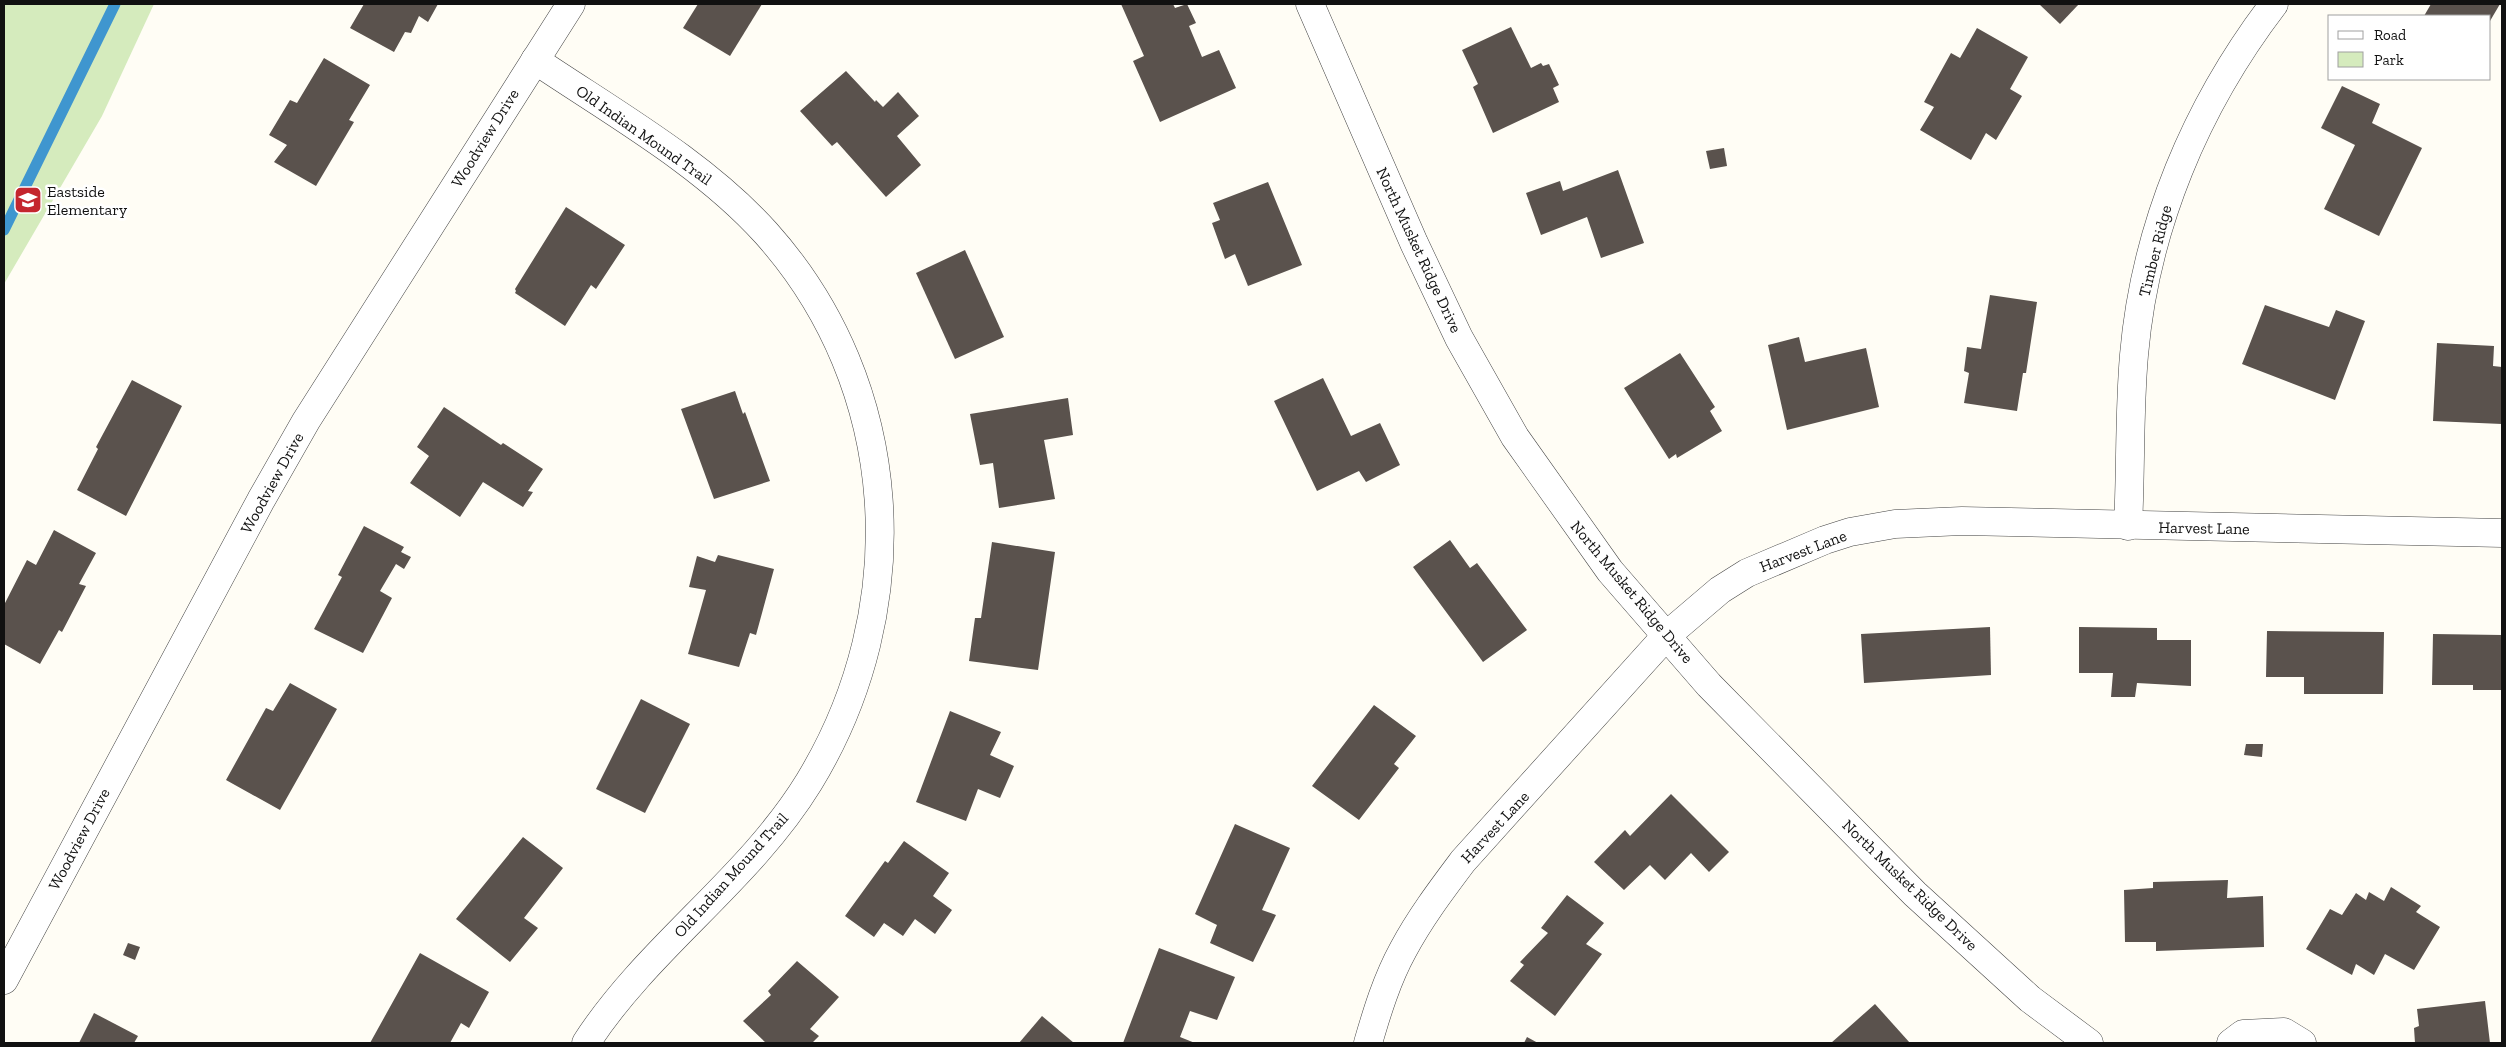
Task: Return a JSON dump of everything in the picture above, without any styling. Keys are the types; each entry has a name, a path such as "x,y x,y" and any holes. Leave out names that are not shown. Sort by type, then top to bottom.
{"street":[{"name":"Woodview Drive","path":"4,980 306,421 571,4"},
{"name":"North Musket Ridge Drive","path":"1310,4 1414,243 1459,338 1515,437 1610,571 1709,684 1915,894 2030,999 2089,1043"},
{"name":"Timber Ridge","path":"2128,526 2131,476 2129,436 2134,354 2147,271 2159,224 2178,168 2210,101 2247,39 2274,4"},
{"name":"Old Indian Mound Trail","path":"535,60 707,176 766,233 817,302 840,346 859,391 879,490 880,563 868,644 845,714 809,782 777,828 634,983 586,1043"},
{"name":"Harvest Lane","path":"1368,1043 1383,996 1403,950 1438,894 1463,861 1666,636 1720,590 1747,573 1825,540 1850,532 1895,524 1962,521 2502,533"},
{"path":"2231,1043 2243,1034 2284,1032 2302,1043"}],"green space":[{"name":"Eastside Elementary","path":"4,4 154,4 102,116 4,284"}],"building":[{"path":"364,4 438,4 428,22 419,16 411,33 405,32 394,52 350,28"},
{"path":"698,4 762,4 730,56 683,28"},
{"path":"1121,4 1173,4 1175,8 1187,4 1196,23 1189,26 1202,57 1219,50 1236,88 1160,122 1133,61 1144,56"},
{"path":"2039,4 2079,4 2060,24"},
{"path":"2431,4 2500,4 2491,19 2491,15 2425,15"},
{"path":"1511,27 1531,68 1541,63 1543,66 1549,64 1559,85 1553,88 1559,102 1493,133 1473,87 1478,84 1462,50"},
{"path":"1977,28 2028,57 2010,89 2022,96 1996,140 1986,133 1971,160 1920,130 1934,107 1924,102 1951,53 1960,58"},
{"path":"324,58 370,85 349,120 354,122 316,186 274,162 287,145 269,135 290,100 297,103"},
{"path":"846,71 875,102 876,100 883,107 898,92 919,116 897,136 921,165 886,197 837,142 832,146 800,111"},
{"path":"2342,86 2380,104 2372,123 2422,148 2379,236 2324,209 2355,145 2321,128"},
{"path":"1724,148 1727,166 1710,169 1706,151"},
{"path":"1618,170 1644,243 1601,258 1587,217 1541,235 1526,193 1560,181 1563,191"},
{"path":"1268,182 1302,265 1248,286 1235,254 1225,259 1212,223 1220,220 1213,203"},
{"path":"566,207 625,245 596,289 591,285 565,326 515,293 515,289"},
{"path":"965,250 1004,337 955,359 916,273"},
{"path":"1990,295 2037,302 2026,373 2023,373 2017,411 1964,403 1969,373 1964,371 1967,347 1981,349"},
{"path":"2265,305 2329,327 2336,310 2365,321 2335,400 2242,364"},
{"path":"1799,337 1805,362 1866,348 1879,407 1787,430 1768,345"},
{"path":"2437,343 2494,346 2493,366 2502,367 2502,424 2433,421"},
{"path":"1680,353 1715,407 1710,411 1722,431 1677,458 1676,454 1669,459 1624,388"},
{"path":"1323,378 1351,436 1380,423 1400,465 1366,482 1359,471 1317,491 1274,401"},
{"path":"132,380 182,406 126,516 77,490 98,449 96,447"},
{"path":"735,391 743,414 745,412 770,481 714,499 681,409"},
{"path":"1068,398 1073,435 1044,440 1055,499 999,508 993,463 980,465 970,414"},
{"path":"444,407 501,445 503,443 543,469 528,491 533,492 523,507 483,482 460,517 410,483 429,456 417,447"},
{"path":"364,526 404,547 401,552 411,557 404,569 396,564 380,591 392,598 363,653 314,629 342,577 338,575"},
{"path":"54,530 96,553 79,584 86,586 62,632 59,630 40,664 4,644 4,605 27,560 36,565"},
{"path":"1450,540 1470,568 1477,563 1527,630 1483,662 1413,567"},
{"path":"992,542 1055,552 1038,670 969,661 975,618 981,618"},
{"path":"718,555 774,569 756,635 750,633 739,667 688,654 706,590 689,587 697,556 715,562"},
{"path":"1990,627 1991,675 1864,683 1861,634"},
{"path":"2079,627 2157,628 2157,640 2191,640 2191,686 2137,683 2135,697 2111,697 2113,673 2079,673"},
{"path":"2267,631 2384,632 2383,694 2304,694 2304,677 2266,677"},
{"path":"2433,634 2502,635 2502,690 2473,690 2473,685 2432,685"},
{"path":"290,683 337,709 280,810 226,780 266,708 273,711"},
{"path":"641,699 690,724 645,813 596,789"},
{"path":"1374,705 1416,736 1394,764 1399,768 1359,820 1312,786"},
{"path":"950,711 1001,732 990,755 1014,766 1000,798 978,789 966,821 916,802"},
{"path":"2246,744 2263,744 2262,757 2244,755"},
{"path":"1671,794 1729,852 1709,872 1691,853 1665,880 1650,865 1624,890 1594,862 1625,830 1630,836"},
{"path":"1235,824 1290,848 1262,910 1276,915 1253,962 1210,943 1217,925 1195,914"},
{"path":"523,837 563,868 524,918 538,928 510,962 456,919"},
{"path":"904,841 949,873 933,896 952,910 935,934 915,919 903,936 884,923 874,937 845,916 885,861 888,863"},
{"path":"2228,880 2227,898 2263,896 2264,947 2156,951 2156,942 2125,942 2124,890 2153,888 2153,882"},
{"path":"2391,887 2421,906 2416,912 2440,927 2414,970 2385,954 2374,975 2356,964 2352,975 2306,949 2330,909 2342,915 2356,893 2366,900 2369,892 2384,901"},
{"path":"1567,895 1604,923 1586,944 1602,954 1555,1016 1510,981 1524,965 1520,962 1548,933 1541,928"},
{"path":"128,943 140,947 135,960 123,955"},
{"path":"1159,948 1235,977 1217,1020 1190,1011 1180,1037 1195,1043 1123,1043"},
{"path":"420,953 489,992 469,1028 461,1023 450,1043 370,1043"},
{"path":"797,961 839,997 810,1029 819,1036 812,1043 766,1043 743,1021 771,995 768,991"},
{"path":"2485,1001 2490,1043 2415,1043 2414,1028 2419,1026 2417,1009"},
{"path":"1875,1004 1910,1043 1831,1043"},
{"path":"94,1013 138,1036 134,1043 79,1043"},
{"path":"1042,1016 1074,1043 1019,1043"},
{"path":"1527,1037 1538,1043 1524,1043"}],"waterway":[{"path":"4,230 115,4"}],"place":[{"name":"Eastside Elementary","path":"28,200"}]}
